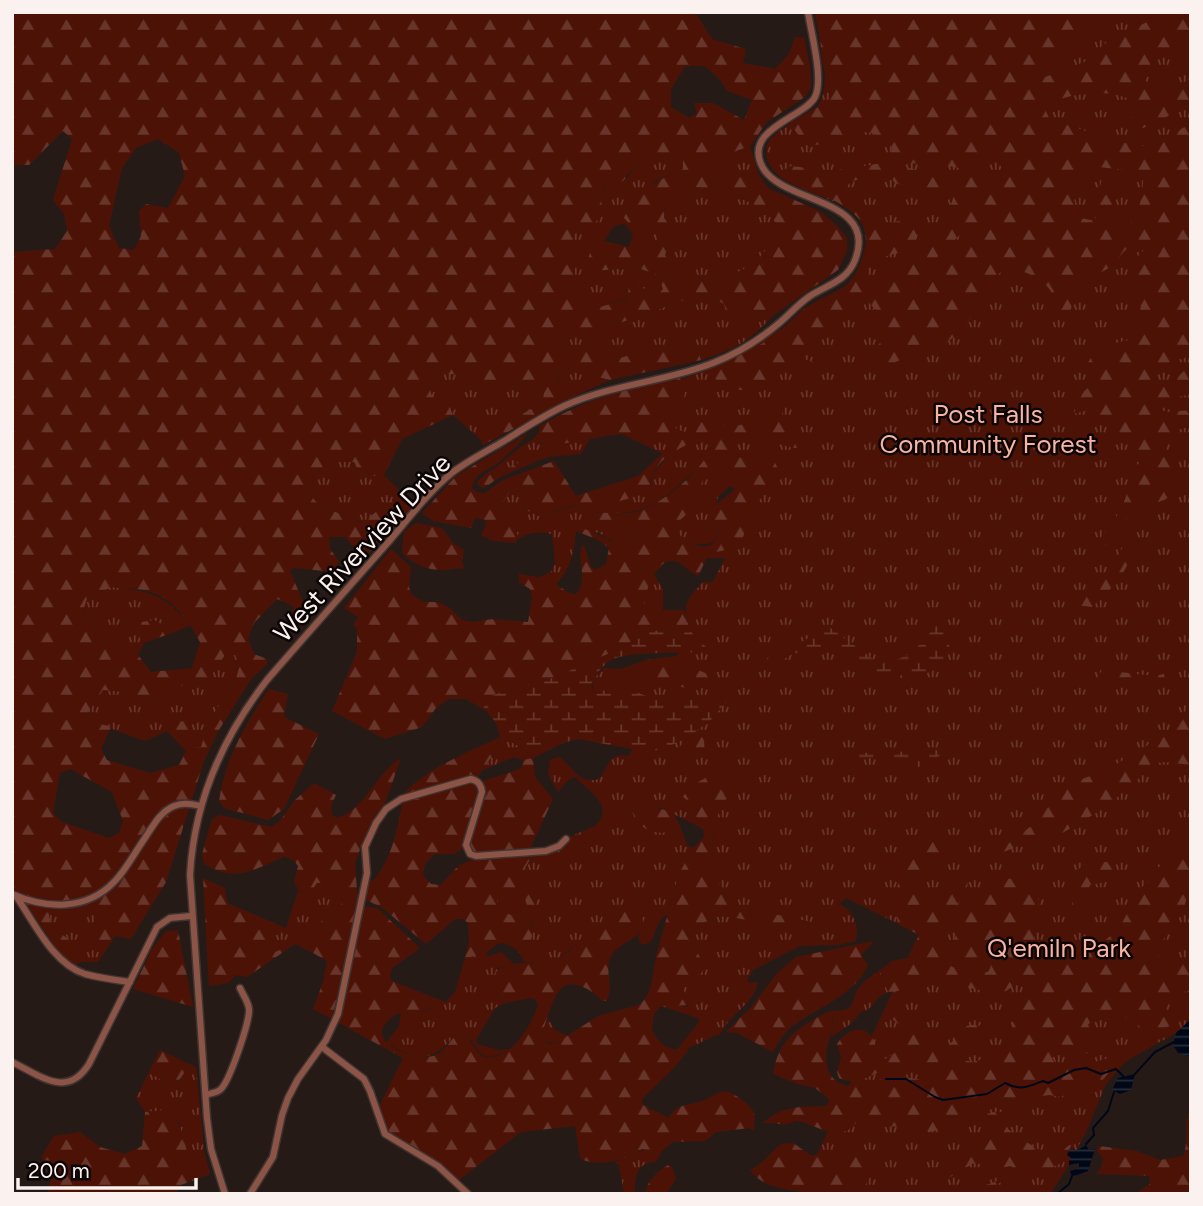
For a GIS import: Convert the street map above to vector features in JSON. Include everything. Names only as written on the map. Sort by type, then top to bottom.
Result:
[{"type":"street","name":"West Riverview Drive","points":[[225,1194],[211,1149],[191,916],[190,868],[201,806],[223,745],[247,705],[387,543],[455,471],[563,407],[591,395],[690,371],[739,350],[777,325],[811,295],[838,282],[848,272],[858,250],[854,226],[838,209],[781,185],[764,169],[760,156],[763,140],[771,129],[810,103],[815,96],[818,78],[808,12]]},
{"type":"street","points":[[250,1194],[272,1157],[288,1098],[332,1027],[341,1000],[367,873],[365,847],[386,809],[412,794],[471,779],[481,786],[482,792],[466,845],[470,854],[489,856],[546,851],[559,846],[566,839]]},
{"type":"street","points":[[14,895],[56,906],[95,896],[115,881],[167,810],[183,803],[201,806]]},
{"type":"street","points":[[14,895],[54,951],[74,969],[85,974],[130,982]]},
{"type":"street","points":[[12,1062],[56,1083],[71,1082],[79,1078],[89,1064],[157,927],[170,918],[191,916]]},
{"type":"street","points":[[206,1095],[223,1086],[238,1050],[249,1012],[240,988]]},
{"type":"street","points":[[322,1047],[364,1079],[385,1134],[438,1166],[468,1194]]},
{"type":"green space","points":[[12,12],[695,12],[712,39],[746,49],[743,63],[775,69],[789,54],[795,37],[804,37],[811,87],[805,97],[767,122],[750,146],[717,158],[707,175],[712,181],[758,173],[768,188],[821,212],[837,226],[847,238],[847,251],[838,270],[774,315],[751,313],[727,317],[724,304],[704,293],[600,330],[599,344],[575,333],[559,335],[562,350],[582,349],[611,361],[642,351],[698,351],[701,360],[610,380],[567,369],[557,374],[559,382],[579,394],[483,445],[480,439],[543,402],[544,390],[514,380],[493,389],[462,375],[436,373],[427,381],[432,396],[449,406],[453,415],[402,439],[384,475],[362,477],[354,462],[329,462],[313,478],[311,496],[319,505],[362,523],[391,500],[396,506],[384,537],[364,558],[345,537],[329,537],[330,549],[339,561],[334,572],[294,568],[290,571],[310,618],[302,626],[292,622],[293,606],[277,599],[254,623],[248,639],[254,654],[267,659],[267,664],[251,679],[219,730],[204,761],[166,882],[131,939],[115,936],[103,955],[95,931],[95,914],[88,905],[65,911],[52,909],[49,917],[53,927],[79,948],[80,962],[75,966],[57,949],[12,887],[12,252],[55,249],[67,231],[64,214],[53,200],[72,139],[63,131],[29,165],[12,165]],"holes":[[[685,66],[705,66],[721,81],[727,91],[752,100],[744,120],[713,103],[694,103],[697,114],[689,118],[671,107],[671,89]],[[158,139],[179,153],[185,176],[168,208],[146,204],[139,211],[141,236],[134,250],[119,248],[109,226],[122,168],[136,148]],[[651,155],[683,160],[683,169],[657,182],[641,194],[624,218],[634,229],[649,227],[659,233],[656,246],[647,251],[604,241],[593,244],[587,262],[596,271],[635,267],[658,275],[663,289],[656,297],[647,295],[642,285],[629,286],[627,299],[600,307],[584,303],[574,286],[575,263],[566,247],[580,227],[599,220],[603,210],[600,196],[606,186],[624,180],[635,166]],[[692,186],[730,195],[753,204],[780,229],[763,253],[749,266],[730,275],[697,281],[678,277],[665,255],[675,232],[664,218],[665,203]],[[112,587],[151,592],[167,600],[180,612],[200,642],[192,668],[151,672],[138,655],[102,640],[83,612],[87,598]],[[225,655],[235,655],[240,664],[236,679],[208,723],[201,747],[192,748],[186,738],[189,728],[185,721],[177,722],[167,731],[186,751],[179,765],[150,773],[107,760],[101,749],[111,727],[94,722],[88,713],[103,690],[126,692],[145,702],[160,698],[176,687],[208,680]],[[70,769],[112,792],[123,821],[119,833],[109,838],[62,822],[53,813],[60,773]]]},
{"type":"green space","name":"Post Falls Community Forest","points":[[815,12],[1191,12],[1191,1019],[1176,1033],[1126,1061],[1106,1084],[1086,1132],[1050,1194],[799,1194],[919,934],[846,898],[839,904],[848,910],[854,919],[856,941],[838,945],[800,946],[753,970],[747,980],[749,983],[758,982],[756,989],[720,1034],[676,1051],[699,1022],[698,1018],[661,1006],[676,1004],[688,1007],[691,1001],[682,985],[702,972],[701,958],[690,941],[691,931],[715,916],[811,922],[738,907],[730,901],[716,875],[714,834],[661,808],[640,805],[633,812],[639,824],[676,830],[680,826],[687,845],[693,848],[679,874],[668,913],[660,920],[651,941],[646,944],[641,944],[638,937],[643,927],[589,936],[551,963],[525,962],[516,949],[528,946],[532,926],[528,918],[497,910],[497,899],[509,888],[524,894],[536,892],[525,874],[533,858],[553,845],[595,826],[601,819],[602,806],[575,777],[568,780],[558,792],[548,773],[550,760],[559,757],[581,777],[592,780],[599,779],[612,759],[629,756],[656,700],[618,690],[595,693],[594,679],[604,668],[621,669],[632,665],[631,671],[675,660],[667,657],[677,656],[690,630],[686,614],[689,599],[703,582],[713,582],[725,558],[707,558],[754,498],[730,486],[718,497],[712,519],[717,530],[716,539],[703,544],[686,541],[675,528],[677,521],[693,507],[702,479],[696,470],[661,499],[640,510],[595,512],[595,520],[631,521],[636,525],[628,544],[620,546],[599,533],[575,528],[571,559],[556,584],[539,577],[551,572],[555,563],[552,534],[534,533],[518,539],[515,522],[504,511],[502,504],[511,489],[516,489],[521,493],[526,510],[539,516],[585,503],[613,503],[651,485],[653,474],[668,456],[578,413],[672,383],[742,353],[846,286],[856,273],[865,248],[865,230],[857,216],[843,206],[777,174],[768,161],[766,150],[775,135],[811,113],[822,98],[824,61]]},
{"type":"green space","points":[[817,12],[1133,12],[1099,22],[1065,54],[1041,71],[1035,81],[1084,62],[1108,41],[1147,22],[1154,12],[1191,12],[1191,49],[1156,58],[1144,72],[1150,86],[1162,90],[1191,78],[1191,101],[1176,111],[1148,126],[1130,129],[1123,127],[1137,109],[1137,103],[1116,95],[1093,93],[1070,97],[1049,103],[1045,109],[1049,118],[1135,145],[1159,144],[1191,125],[1191,169],[1180,171],[1191,178],[1191,356],[1167,363],[1155,374],[1155,378],[1168,386],[1185,370],[1191,368],[1191,394],[1165,400],[1158,406],[1160,410],[1169,412],[1191,410],[1191,426],[1171,432],[1167,441],[1168,456],[1177,482],[1171,495],[1133,511],[1113,542],[1097,547],[1096,543],[1124,503],[1130,474],[1139,463],[1137,449],[1113,440],[1108,421],[1092,409],[1074,414],[1080,395],[1090,386],[1087,366],[1096,350],[1108,352],[1115,343],[1129,340],[1135,334],[1135,322],[1141,307],[1131,288],[1128,274],[1134,261],[1150,245],[1146,241],[1130,246],[1111,266],[1086,281],[1077,292],[1069,315],[1062,314],[1050,290],[1042,282],[1024,272],[1010,270],[992,279],[960,331],[939,348],[923,356],[909,357],[879,368],[864,359],[880,343],[882,335],[879,313],[867,301],[856,298],[833,329],[800,351],[804,359],[813,362],[817,369],[824,373],[810,378],[793,364],[756,388],[742,390],[729,387],[705,372],[769,340],[801,311],[847,285],[854,278],[864,256],[866,232],[863,224],[900,221],[917,213],[923,197],[894,182],[890,173],[911,168],[944,182],[950,193],[930,211],[910,248],[874,262],[867,274],[869,283],[898,271],[912,260],[919,240],[944,218],[957,190],[964,182],[979,174],[1005,174],[1005,170],[989,155],[976,158],[963,169],[940,164],[902,163],[851,182],[844,189],[862,203],[865,217],[860,220],[841,204],[788,180],[778,173],[791,166],[832,171],[877,164],[891,154],[892,148],[880,137],[868,132],[857,132],[816,145],[809,144],[798,134],[790,123],[828,101],[834,90],[823,67]],"holes":[[[1090,166],[1142,172],[1143,188],[1139,208],[1123,228],[1115,229],[1111,187],[1114,179],[1113,173],[1107,170],[1100,186],[1086,194],[1100,205],[1097,217],[1090,220],[1081,218],[1077,213],[1072,189]],[[964,231],[971,234],[959,255],[949,261],[937,261],[937,257]]]},
{"type":"green space","points":[[750,146],[758,173],[712,181],[707,175],[717,158]]},
{"type":"green space","points":[[651,155],[684,160],[683,169],[653,182],[649,227],[659,233],[656,246],[647,251],[629,247],[633,235],[626,225],[621,224],[613,227],[604,241],[593,244],[596,271],[635,267],[658,275],[664,289],[656,297],[630,286],[627,298],[600,307],[584,303],[574,286],[575,263],[566,247],[580,227],[603,210],[600,196],[607,186],[627,179],[634,167]]},
{"type":"green space","points":[[692,186],[730,195],[753,204],[773,219],[781,229],[760,257],[740,271],[708,280],[678,277],[665,255],[675,232],[664,218],[665,203]]},
{"type":"green space","points":[[704,293],[724,304],[728,317],[751,313],[774,315],[741,344],[701,360],[698,351],[642,351],[611,361],[582,349],[562,350],[559,335],[600,330]]},
{"type":"green space","points":[[568,369],[610,380],[579,394],[560,383],[557,374]]},
{"type":"green space","points":[[436,373],[462,375],[493,389],[514,380],[544,390],[543,402],[480,439],[453,415],[449,406],[432,397],[427,381]]},
{"type":"green space","points":[[680,378],[685,391],[684,400],[673,408],[666,419],[678,430],[686,432],[702,422],[733,427],[759,420],[771,413],[783,399],[782,415],[797,448],[758,433],[741,436],[729,443],[731,453],[740,458],[767,454],[774,460],[779,474],[752,511],[738,547],[712,553],[698,576],[680,563],[668,561],[653,577],[644,605],[649,610],[684,610],[691,632],[682,627],[647,632],[615,651],[543,682],[501,692],[489,698],[483,709],[466,699],[449,699],[436,708],[422,727],[385,739],[332,711],[357,652],[357,628],[353,625],[358,617],[344,608],[391,549],[411,567],[409,587],[412,595],[424,602],[438,602],[450,608],[462,620],[528,622],[532,598],[530,589],[519,582],[519,574],[547,579],[576,594],[582,578],[581,547],[584,545],[591,567],[595,570],[606,564],[609,548],[574,528],[589,530],[615,543],[628,544],[636,526],[631,521],[595,520],[588,514],[635,512],[663,499],[699,467],[711,444],[711,434],[706,433],[663,461],[654,472],[647,493],[613,503],[585,503],[539,516],[526,510],[521,493],[511,489],[502,504],[504,511],[515,522],[518,539],[515,543],[493,541],[481,535],[486,525],[485,520],[475,518],[471,528],[433,521],[422,513],[456,476],[528,433],[502,459],[478,476],[472,488],[476,492],[485,493],[503,480],[554,461],[576,496],[638,476],[664,452],[668,440],[662,436],[631,434],[560,444],[532,440],[538,434],[540,426],[575,408],[625,391]],"holes":[[[726,467],[738,474],[734,490],[712,512],[718,532],[716,540],[712,544],[700,546],[682,537],[675,528],[693,507],[704,478]]]},
{"type":"green space","points":[[532,440],[541,444],[589,440],[581,454],[549,457],[535,462],[524,460],[498,473],[487,473]]},
{"type":"green space","points":[[524,460],[535,462],[500,477],[484,488],[479,486],[477,482],[487,473],[498,473]]},
{"type":"green space","points":[[354,461],[362,477],[384,475],[414,505],[384,537],[396,506],[363,523],[319,505],[311,496],[313,478],[329,462]]},
{"type":"green space","points":[[416,523],[442,528],[453,543],[464,550],[462,562],[465,569],[426,568],[402,553],[404,532]]},
{"type":"green space","points":[[1127,540],[1130,548],[1128,564],[1114,584],[1092,607],[1076,605],[1061,590],[1083,590],[1098,582],[1110,570]]},
{"type":"green space","points":[[654,574],[663,590],[663,611],[649,610],[644,605],[644,595]]},
{"type":"green space","points":[[112,587],[156,596],[191,625],[175,632],[154,620],[137,634],[144,643],[138,655],[102,640],[83,611],[87,598]]},
{"type":"green space","points":[[154,620],[175,632],[144,643],[137,634],[142,622]]},
{"type":"green space","points":[[941,623],[948,628],[947,656],[935,669],[917,676],[896,678],[872,674],[832,644],[814,654],[794,653],[766,670],[765,663],[772,653],[805,640],[825,627],[829,627],[873,659],[888,661],[909,654]]},
{"type":"green space","points":[[682,627],[711,652],[619,657],[602,668],[591,686],[595,693],[621,686],[659,701],[673,702],[715,696],[726,702],[711,720],[687,738],[663,749],[648,752],[578,739],[563,743],[533,758],[517,745],[500,737],[494,721],[483,709],[488,698],[501,692],[543,682],[615,651],[647,632]]},
{"type":"green space","points":[[225,655],[235,655],[240,664],[236,679],[208,723],[201,748],[192,749],[186,738],[189,728],[177,722],[167,731],[145,741],[93,722],[88,713],[103,690],[127,692],[145,702],[160,698],[176,687],[208,680]]},
{"type":"green space","points":[[667,657],[710,675],[707,682],[699,691],[645,683],[632,674],[632,665]]},
{"type":"green space","points":[[1102,670],[1155,676],[1164,674],[1166,684],[1161,689],[1149,683],[1100,684],[1098,677]]},
{"type":"green space","points":[[269,689],[288,694],[284,717],[319,734],[284,809],[268,820],[224,808],[219,801],[226,771],[238,742]]},
{"type":"green space","points":[[1191,704],[1191,765],[1156,763],[1106,807],[1049,841],[1018,846],[999,854],[1002,848],[1034,824],[1058,795],[1080,780],[1110,768],[1145,747],[1169,730]]},
{"type":"green space","points":[[709,733],[704,742],[705,753],[681,754],[678,750],[687,740]]},
{"type":"green space","points":[[500,737],[517,745],[533,758],[523,760],[514,757],[483,770],[497,749]]},
{"type":"green space","points":[[500,737],[497,749],[477,778],[401,796],[435,769]]},
{"type":"green space","points":[[945,750],[928,764],[913,767],[874,758],[849,761],[849,751],[869,753]]},
{"type":"green space","points":[[401,758],[383,809],[362,844],[355,863],[358,905],[332,1019],[313,1009],[327,961],[313,953],[322,920],[336,915],[342,897],[332,886],[322,883],[317,883],[305,896],[301,894],[294,882],[298,866],[285,856],[256,869],[233,874],[204,864],[202,854],[212,819],[220,815],[271,827],[279,822],[295,800],[314,783],[336,795],[331,806],[332,815],[337,818],[355,807]]},
{"type":"green space","points":[[533,758],[535,777],[553,799],[530,849],[476,855],[471,852],[467,845],[484,792],[483,781],[519,769],[523,760]]},
{"type":"green space","points":[[713,767],[731,777],[727,799],[717,818],[713,841],[714,867],[722,890],[738,907],[812,922],[790,928],[715,916],[691,931],[690,941],[705,965],[702,972],[682,985],[692,1005],[661,1006],[654,1014],[652,1030],[667,1047],[689,1049],[642,1099],[643,1105],[669,1118],[679,1107],[728,1092],[743,1100],[752,1110],[754,1130],[750,1128],[716,1132],[705,1141],[673,1142],[662,1151],[642,1149],[603,1163],[580,1158],[575,1126],[521,1132],[459,1180],[438,1163],[387,1132],[378,1109],[403,1058],[337,1022],[362,907],[378,909],[419,947],[392,968],[392,981],[440,1000],[426,1011],[397,1014],[390,1018],[382,1034],[385,1040],[400,1051],[429,1057],[442,1051],[459,1032],[464,1032],[482,1055],[494,1057],[503,1054],[519,1040],[538,1005],[535,999],[529,998],[505,1003],[496,994],[493,976],[499,969],[515,963],[558,960],[627,903],[633,904],[643,925],[641,932],[612,954],[606,1001],[575,984],[564,986],[556,995],[542,1040],[550,1044],[558,1042],[598,1016],[639,1005],[646,998],[679,874],[693,848],[704,837],[702,821],[683,797],[689,787],[709,776]]},
{"type":"green space","points":[[471,782],[479,786],[479,792],[462,849],[454,854],[435,854],[425,864],[423,875],[431,884],[441,885],[457,867],[475,858],[537,853],[525,868],[526,877],[536,892],[535,906],[531,909],[522,894],[514,889],[509,888],[497,900],[497,909],[503,913],[528,918],[532,932],[528,946],[516,949],[503,943],[497,944],[485,954],[465,958],[469,941],[468,923],[463,919],[455,919],[426,944],[381,907],[364,899],[368,880],[374,880],[390,852],[403,800]]},
{"type":"green space","points":[[640,804],[673,812],[680,826],[666,832],[650,831],[638,822],[635,815],[635,807]]},
{"type":"green space","points":[[918,835],[929,838],[946,849],[939,868],[917,884],[919,890],[932,892],[959,877],[965,875],[968,878],[966,890],[944,928],[942,945],[946,961],[956,969],[988,972],[991,966],[988,963],[967,961],[959,954],[955,945],[956,934],[966,910],[989,884],[1021,877],[1036,882],[1039,902],[1034,917],[1034,937],[1026,964],[1071,958],[1104,941],[1118,930],[1142,887],[1191,835],[1191,874],[1186,902],[1179,918],[1162,941],[1158,954],[1159,961],[1168,968],[1185,959],[1191,949],[1191,990],[1169,1001],[1166,1009],[1173,1015],[1170,1026],[1151,1031],[1118,1014],[1103,1012],[1095,1016],[1088,1025],[1101,1049],[1096,1053],[1056,1054],[1052,1057],[1055,1062],[1075,1067],[1124,1054],[1097,1085],[1081,1085],[1061,1097],[1049,1095],[998,1103],[985,1099],[966,1100],[958,1117],[958,1130],[943,1128],[931,1132],[904,1126],[876,1127],[861,1120],[848,1130],[835,1133],[797,1121],[787,1124],[763,1123],[785,1110],[826,1106],[829,1102],[828,1098],[815,1088],[773,1074],[785,1042],[829,1011],[832,1027],[826,1053],[827,1067],[834,1079],[850,1086],[865,1085],[897,1076],[925,1079],[943,1066],[997,1055],[1011,1038],[1013,1019],[1036,983],[1033,979],[1026,977],[1006,991],[996,993],[964,987],[954,989],[934,977],[927,976],[920,977],[898,991],[889,992],[880,978],[880,970],[892,961],[908,958],[919,935],[898,924],[896,912],[899,878]]},
{"type":"green space","points":[[1089,862],[1107,862],[1116,871],[1105,882],[1090,885],[1089,911],[1073,916],[1074,878],[1082,866]]},
{"type":"green space","points":[[203,878],[225,888],[227,903],[286,928],[264,944],[265,952],[272,953],[295,944],[247,977],[236,975],[228,983],[209,986]]},
{"type":"green space","points":[[325,882],[335,887],[342,897],[341,906],[336,915],[322,920],[313,953],[295,944],[272,953],[266,952],[264,944],[286,928],[298,891],[301,894],[311,892],[317,883]]},
{"type":"green space","points":[[88,905],[95,914],[95,931],[103,955],[98,962],[80,962],[79,948],[53,927],[49,917],[52,908],[65,911]]},
{"type":"green space","points":[[178,930],[193,1007],[133,989],[152,949],[166,931]]},
{"type":"green space","points":[[874,941],[861,955],[868,965],[854,984],[835,1000],[790,1028],[773,1052],[737,1033],[726,1032],[752,1006],[778,972],[796,957]]},
{"type":"green space","points":[[501,952],[513,963],[498,968],[496,994],[505,1003],[495,1008],[476,1040],[477,1044],[499,1050],[510,1049],[486,1056],[464,1032],[459,1032],[441,1049],[426,1056],[409,1054],[386,1043],[399,1026],[401,1013],[426,1011],[440,1000],[446,1002],[455,992],[465,958],[485,954],[490,956]]},
{"type":"green space","points":[[880,970],[880,978],[889,992],[880,996],[867,1011],[862,1011],[852,1023],[831,1037],[833,1020],[829,1011],[850,1007],[861,985]]},
{"type":"green space","points":[[900,1003],[899,1008],[922,1026],[932,1047],[937,1050],[946,1047],[969,1025],[989,1028],[962,1049],[939,1061],[896,1066],[860,1080],[846,1081],[839,1078],[837,1072],[841,1057],[837,1044],[848,1033],[858,1030],[867,1032],[873,1038],[881,1058],[885,1059],[902,1044],[908,1032],[890,1017],[887,1010]]},
{"type":"green space","points":[[548,1019],[555,1030],[568,1036],[556,1042],[542,1040]]},
{"type":"green space","points":[[160,1050],[189,1064],[177,1082],[168,1083],[149,1072]]},
{"type":"green space","points":[[189,1064],[196,1067],[204,1150],[210,1174],[192,1181],[179,1122],[166,1110],[145,1112],[136,1098],[149,1072],[166,1083],[180,1081]]},
{"type":"green space","points":[[1191,1109],[1191,1194],[1135,1194],[1150,1184],[1149,1176],[1096,1174],[1101,1168],[1103,1158],[1097,1151],[1099,1146],[1137,1151],[1160,1160],[1183,1156]]},
{"type":"green space","points":[[166,1110],[178,1122],[182,1131],[192,1181],[181,1185],[175,1194],[48,1192],[52,1175],[41,1157],[54,1136],[80,1132],[100,1147],[125,1154],[142,1146],[145,1112]]},
{"type":"green space","points":[[998,1111],[1007,1114],[1006,1123],[1009,1130],[1024,1134],[1026,1142],[1046,1153],[1058,1154],[1072,1144],[1062,1163],[1053,1167],[1053,1171],[1045,1171],[1035,1166],[995,1185],[983,1194],[957,1194],[1002,1179],[1014,1169],[1011,1166],[1000,1168],[974,1163],[932,1188],[929,1194],[908,1194],[933,1179],[948,1159],[958,1156],[964,1148],[981,1143],[992,1133],[994,1128],[987,1114]]},
{"type":"green space","points":[[793,1143],[812,1156],[831,1149],[847,1155],[868,1154],[882,1157],[860,1194],[799,1194],[800,1191],[765,1183],[750,1170],[782,1144]]},
{"type":"green space","points":[[648,1148],[662,1151],[656,1162],[640,1168],[635,1182],[635,1194],[624,1194],[619,1165],[614,1162]]},
{"type":"green space","points":[[668,1165],[672,1167],[676,1179],[666,1194],[645,1194],[653,1177]]},
{"type":"water","points":[[1191,1019],[1191,1057],[1178,1053],[1173,1045],[1176,1033]]},
{"type":"water","points":[[1135,1074],[1131,1090],[1120,1094],[1112,1090],[1118,1078]]},
{"type":"water","points":[[1086,1145],[1089,1150],[1095,1149],[1088,1171],[1072,1177],[1070,1171],[1079,1168],[1079,1163],[1069,1165],[1069,1160],[1072,1159],[1067,1155],[1069,1150],[1076,1151]]},
{"type":"waterway","points":[[1134,1075],[1155,1052],[1174,1042]]},
{"type":"waterway","points":[[886,1079],[906,1079],[943,1100],[987,1094],[1005,1083],[1020,1087],[1043,1081],[1048,1083],[1074,1070],[1086,1068],[1101,1074],[1116,1069],[1124,1077]]},
{"type":"waterway","points":[[1086,1144],[1094,1135],[1093,1128],[1108,1111],[1114,1092]]},
{"type":"waterway","points":[[1057,1194],[1069,1184],[1072,1176]]},
{"type":"park label","name":"Q'emiln Park","points":[[1059,948]]}]
